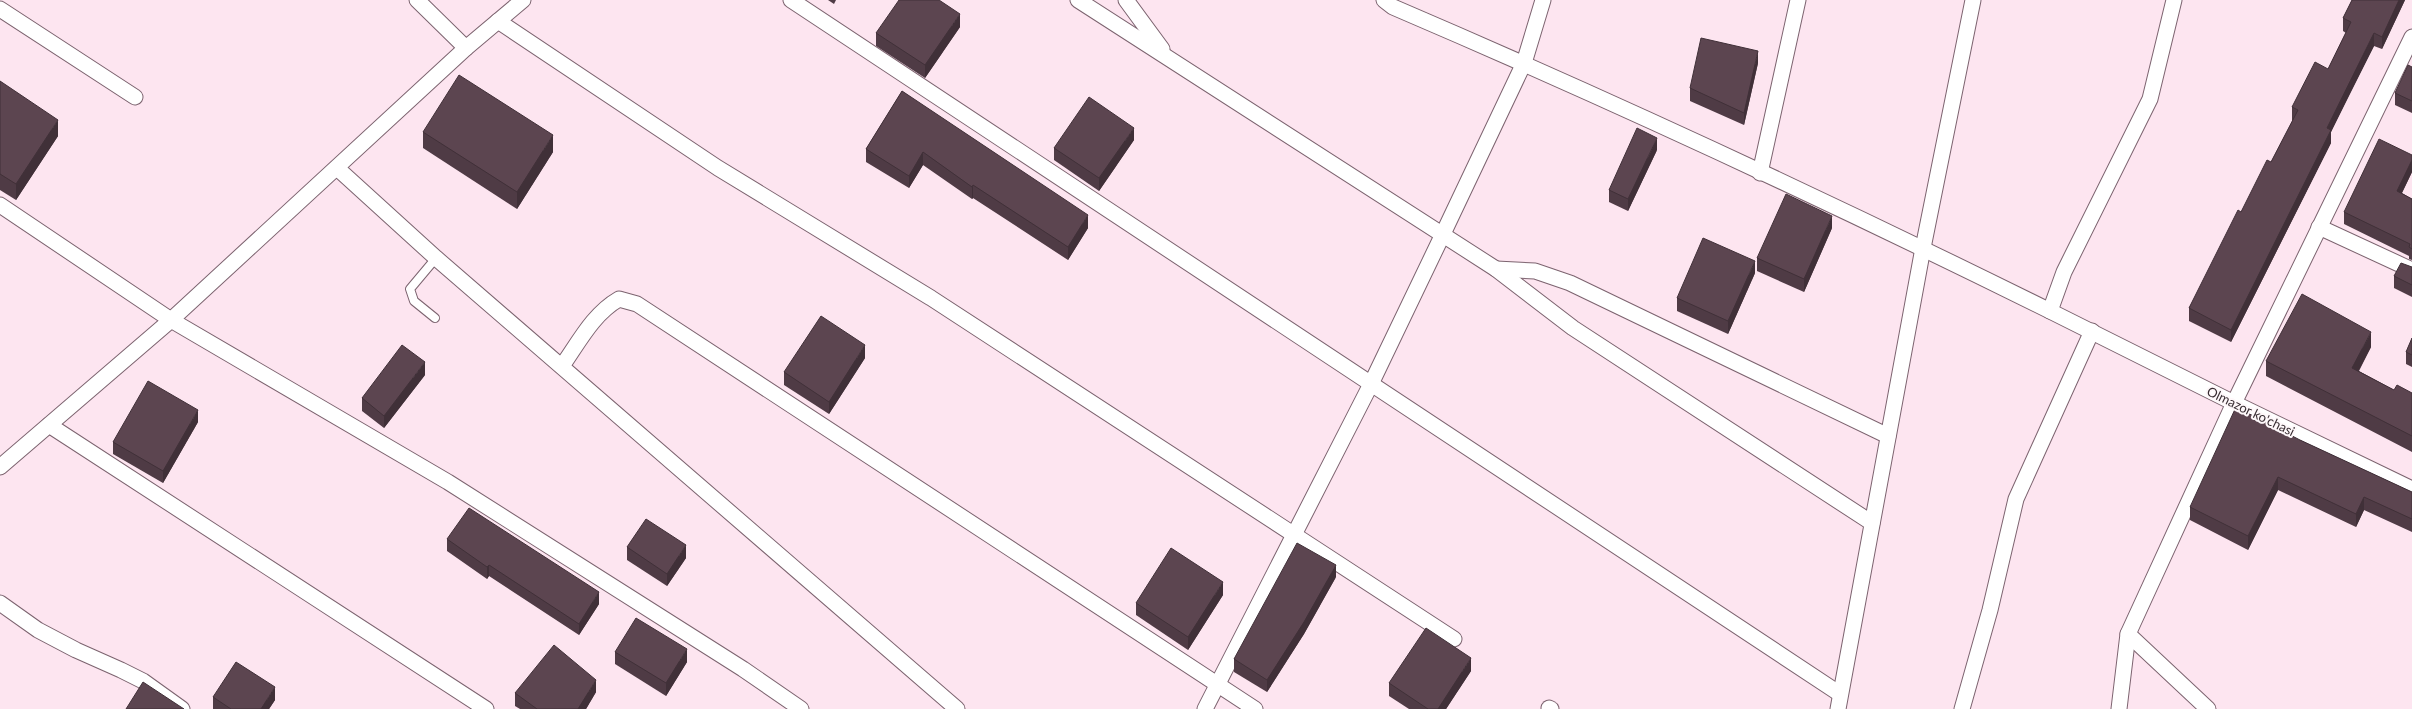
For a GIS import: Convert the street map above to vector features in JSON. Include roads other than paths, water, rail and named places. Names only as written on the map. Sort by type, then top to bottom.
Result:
[{"type":"street","points":[[417,0],[466,48]]},
{"type":"street","points":[[0,467],[171,320],[466,48],[524,0]]},
{"type":"street","points":[[792,0],[1840,694]]},
{"type":"street","points":[[1078,0],[1169,57],[1442,236],[1496,269],[1573,328],[1872,523]]},
{"type":"street","points":[[1126,0],[1169,57]]},
{"type":"street","name":"Olmazor ko'chasi","points":[[1384,0],[1393,7],[1524,63],[1923,248],[2234,403],[2412,489]]},
{"type":"street","points":[[1206,709],[1371,384],[1442,236],[1524,63],[1544,0]]},
{"type":"street","points":[[1760,173],[1798,0]]},
{"type":"street","points":[[1838,709],[1923,248],[1973,0]]},
{"type":"street","points":[[2050,311],[2064,272],[2150,99],[2174,0]]},
{"type":"street","points":[[0,9],[134,97]]},
{"type":"street","points":[[498,21],[718,168],[931,298],[1454,639]]},
{"type":"street","points":[[2119,709],[2128,634],[2234,403],[2319,227],[2407,62],[2412,37]]},
{"type":"street","points":[[337,168],[436,258],[957,709]]},
{"type":"street","points":[[0,205],[171,320],[448,482],[743,669],[801,709]]},
{"type":"street","points":[[2319,227],[2412,270]]},
{"type":"street","points":[[1496,269],[1535,271],[1570,283],[1888,436]]},
{"type":"street","points":[[562,366],[598,314],[607,306],[619,299],[637,304],[1255,709]]},
{"type":"street","points":[[1962,709],[1990,610],[2016,499],[2092,331]]},
{"type":"street","points":[[49,425],[486,709]]},
{"type":"street","points":[[0,603],[38,630],[76,650],[132,675],[182,709]]},
{"type":"street","points":[[2128,634],[2208,709]]},
{"type":"lane","points":[[435,318],[414,301],[410,289],[436,258]]}]
